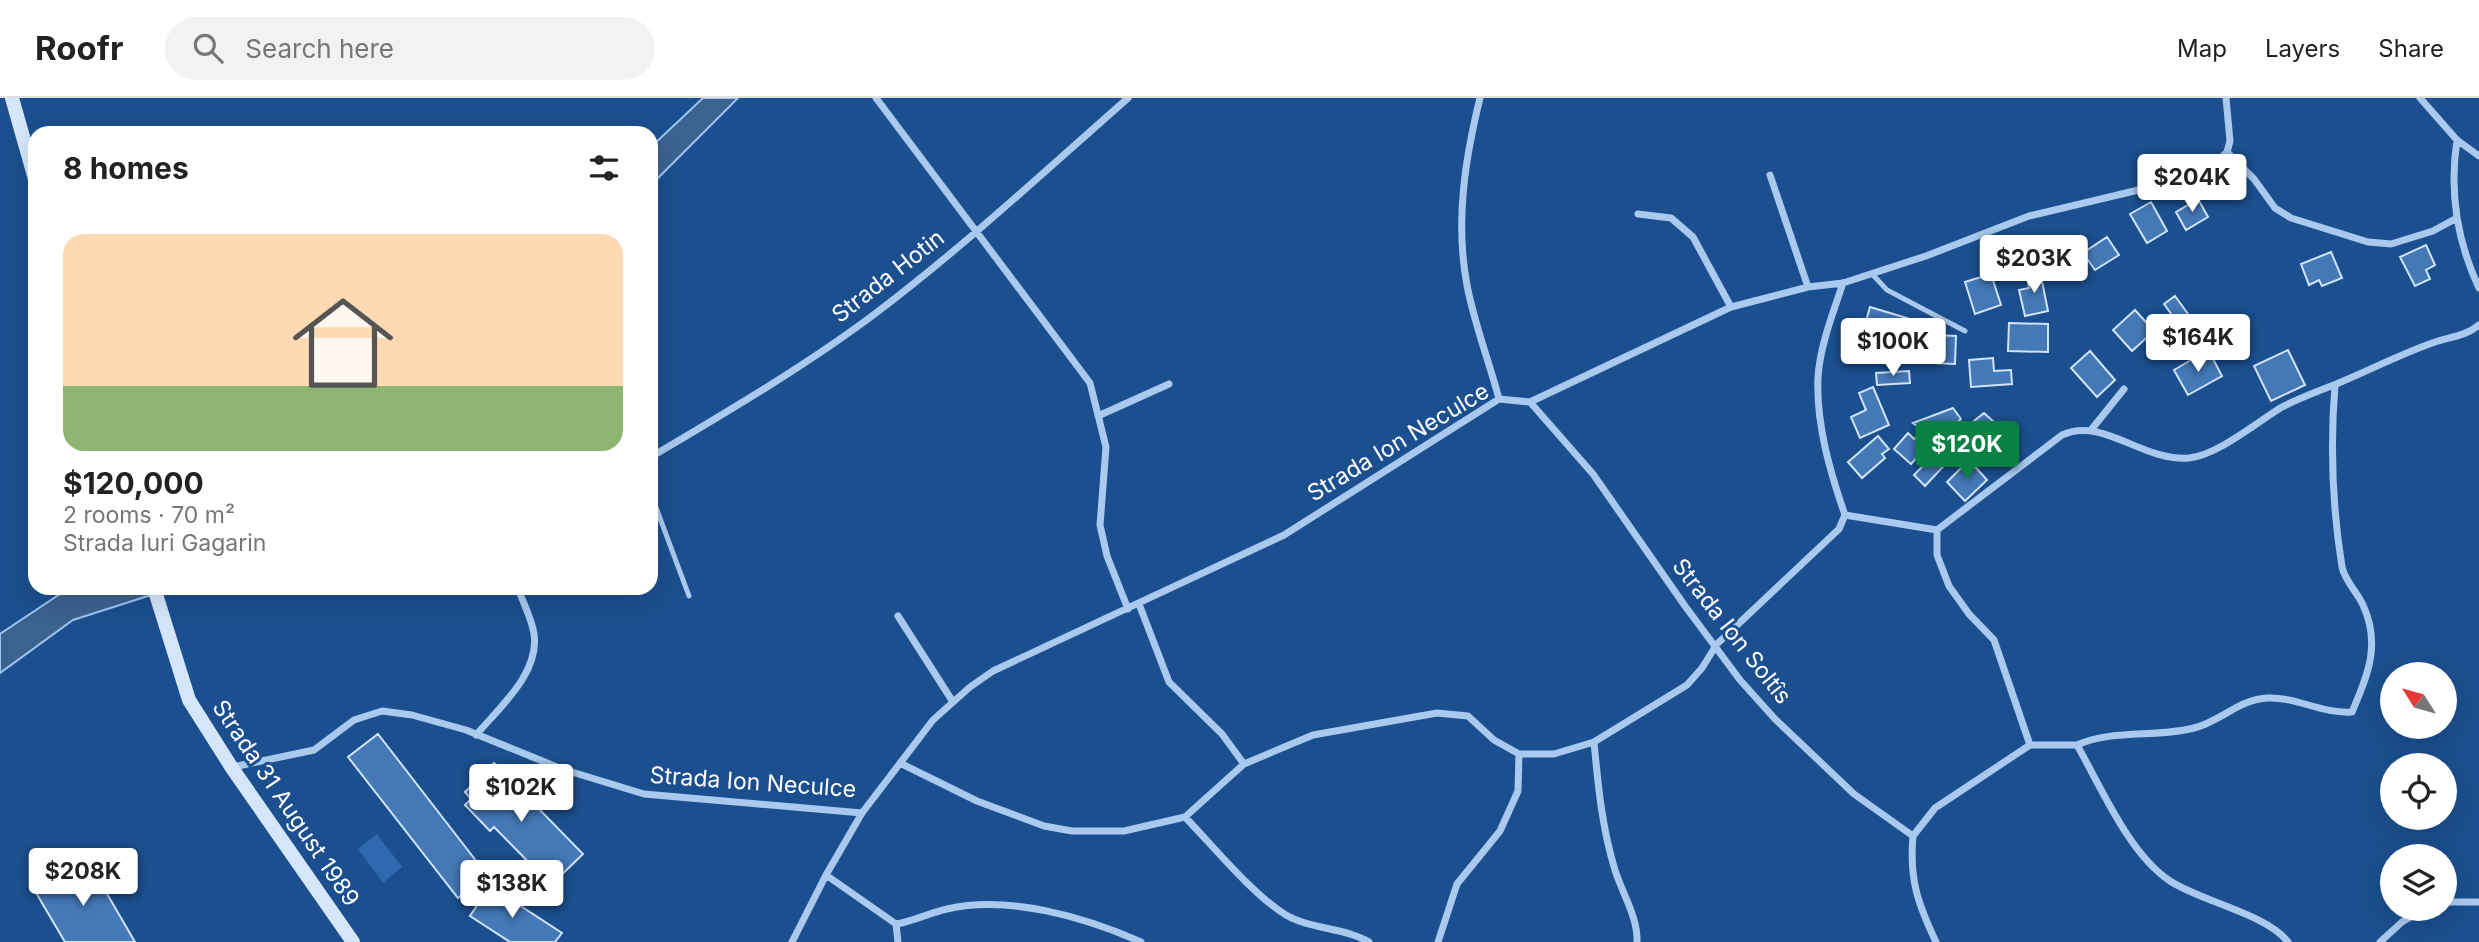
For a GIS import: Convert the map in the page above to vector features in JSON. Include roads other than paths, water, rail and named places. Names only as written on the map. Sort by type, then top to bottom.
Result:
[{"type":"main road","points":[[12,98],[28,154]]},
{"type":"main road","name":"Strada 31 August 1989","points":[[156,595],[184,688],[208,732],[353,942]]},
{"type":"street","points":[[876,98],[1090,383],[1106,447],[1100,525],[1107,556],[1128,609]]},
{"type":"street","name":"Strada Hotin","points":[[658,453],[727,412],[871,317],[977,231],[1128,98]]},
{"type":"street","points":[[1480,98],[1467,150],[1461,215],[1467,284],[1499,399]]},
{"type":"street","points":[[1530,402],[1731,307],[1808,287],[1843,283],[2029,216],[2209,169],[2227,152],[2230,141],[2225,98]]},
{"type":"street","points":[[2420,98],[2457,139],[2479,156]]},
{"type":"street","points":[[2457,139],[2453,166],[2455,219],[2479,288]]},
{"type":"street","points":[[2227,152],[2254,179],[2275,208],[2291,218],[2368,242],[2391,244],[2433,231],[2455,219]]},
{"type":"street","points":[[1770,175],[1808,287]]},
{"type":"street","points":[[1638,214],[1671,218],[1686,231],[1724,289],[1731,307]]},
{"type":"street","points":[[1843,283],[1818,377],[1829,467],[1845,515]]},
{"type":"street","points":[[1845,515],[1937,530],[2062,435],[2074,430],[2091,430],[2151,455],[2171,459],[2194,457],[2224,443],[2285,406],[2434,342],[2471,332],[2479,325]]},
{"type":"street","points":[[1098,416],[1169,384]]},
{"type":"street","points":[[1936,942],[1916,899],[1910,861],[1913,836],[1936,808],[2030,745],[2077,745],[2102,737],[2193,729],[2212,722],[2244,703],[2265,698],[2286,699],[2334,714],[2352,712],[2370,670],[2373,634],[2362,604],[2343,572],[2333,509],[2330,445],[2335,385]]},
{"type":"street","points":[[2091,430],[2124,389]]},
{"type":"street","name":"Strada Ion Neculce","points":[[232,768],[314,750],[354,720],[382,711],[412,715],[476,735],[562,769],[645,794],[862,813],[933,720],[993,671],[1284,534],[1499,399],[1530,402]]},
{"type":"street","name":"Strada Ion Soltîs","points":[[1530,402],[1593,474],[1685,606],[1717,644],[1740,680],[1775,719],[1854,794],[1913,836]]},
{"type":"street","points":[[901,764],[977,801],[1044,825],[1072,831],[1124,831],[1185,817],[1244,764],[1313,735],[1437,713],[1468,716],[1494,740],[1518,754],[1554,754],[1594,742],[1687,685],[1717,644],[1830,539],[1845,515]]},
{"type":"street","points":[[1937,530],[1937,555],[1949,586],[1969,614],[1994,639],[2030,745]]},
{"type":"street","points":[[476,735],[521,681],[532,660],[534,635],[520,595]]},
{"type":"street","points":[[1139,604],[1170,681],[1222,734],[1244,764]]},
{"type":"street","points":[[898,616],[953,702]]},
{"type":"street","points":[[1594,742],[1602,814],[1615,870],[1629,905],[1636,942]]},
{"type":"street","points":[[2077,745],[2127,832],[2155,869],[2171,882],[2219,902],[2271,929],[2288,942]]},
{"type":"street","points":[[1438,942],[1457,884],[1500,831],[1518,791],[1518,754]]},
{"type":"street","points":[[792,942],[862,813]]},
{"type":"street","points":[[1185,817],[1286,915],[1307,924],[1359,936],[1369,942]]},
{"type":"street","points":[[826,875],[896,924],[917,921],[946,909],[983,905],[1045,912],[1141,942]]},
{"type":"street","points":[[2457,902],[2479,902]]},
{"type":"street","points":[[2380,942],[2404,921]]},
{"type":"street","points":[[896,924],[898,942]]},
{"type":"lane","points":[[1872,274],[1887,290],[1965,331]]},
{"type":"lane","points":[[658,513],[689,596]]}]
